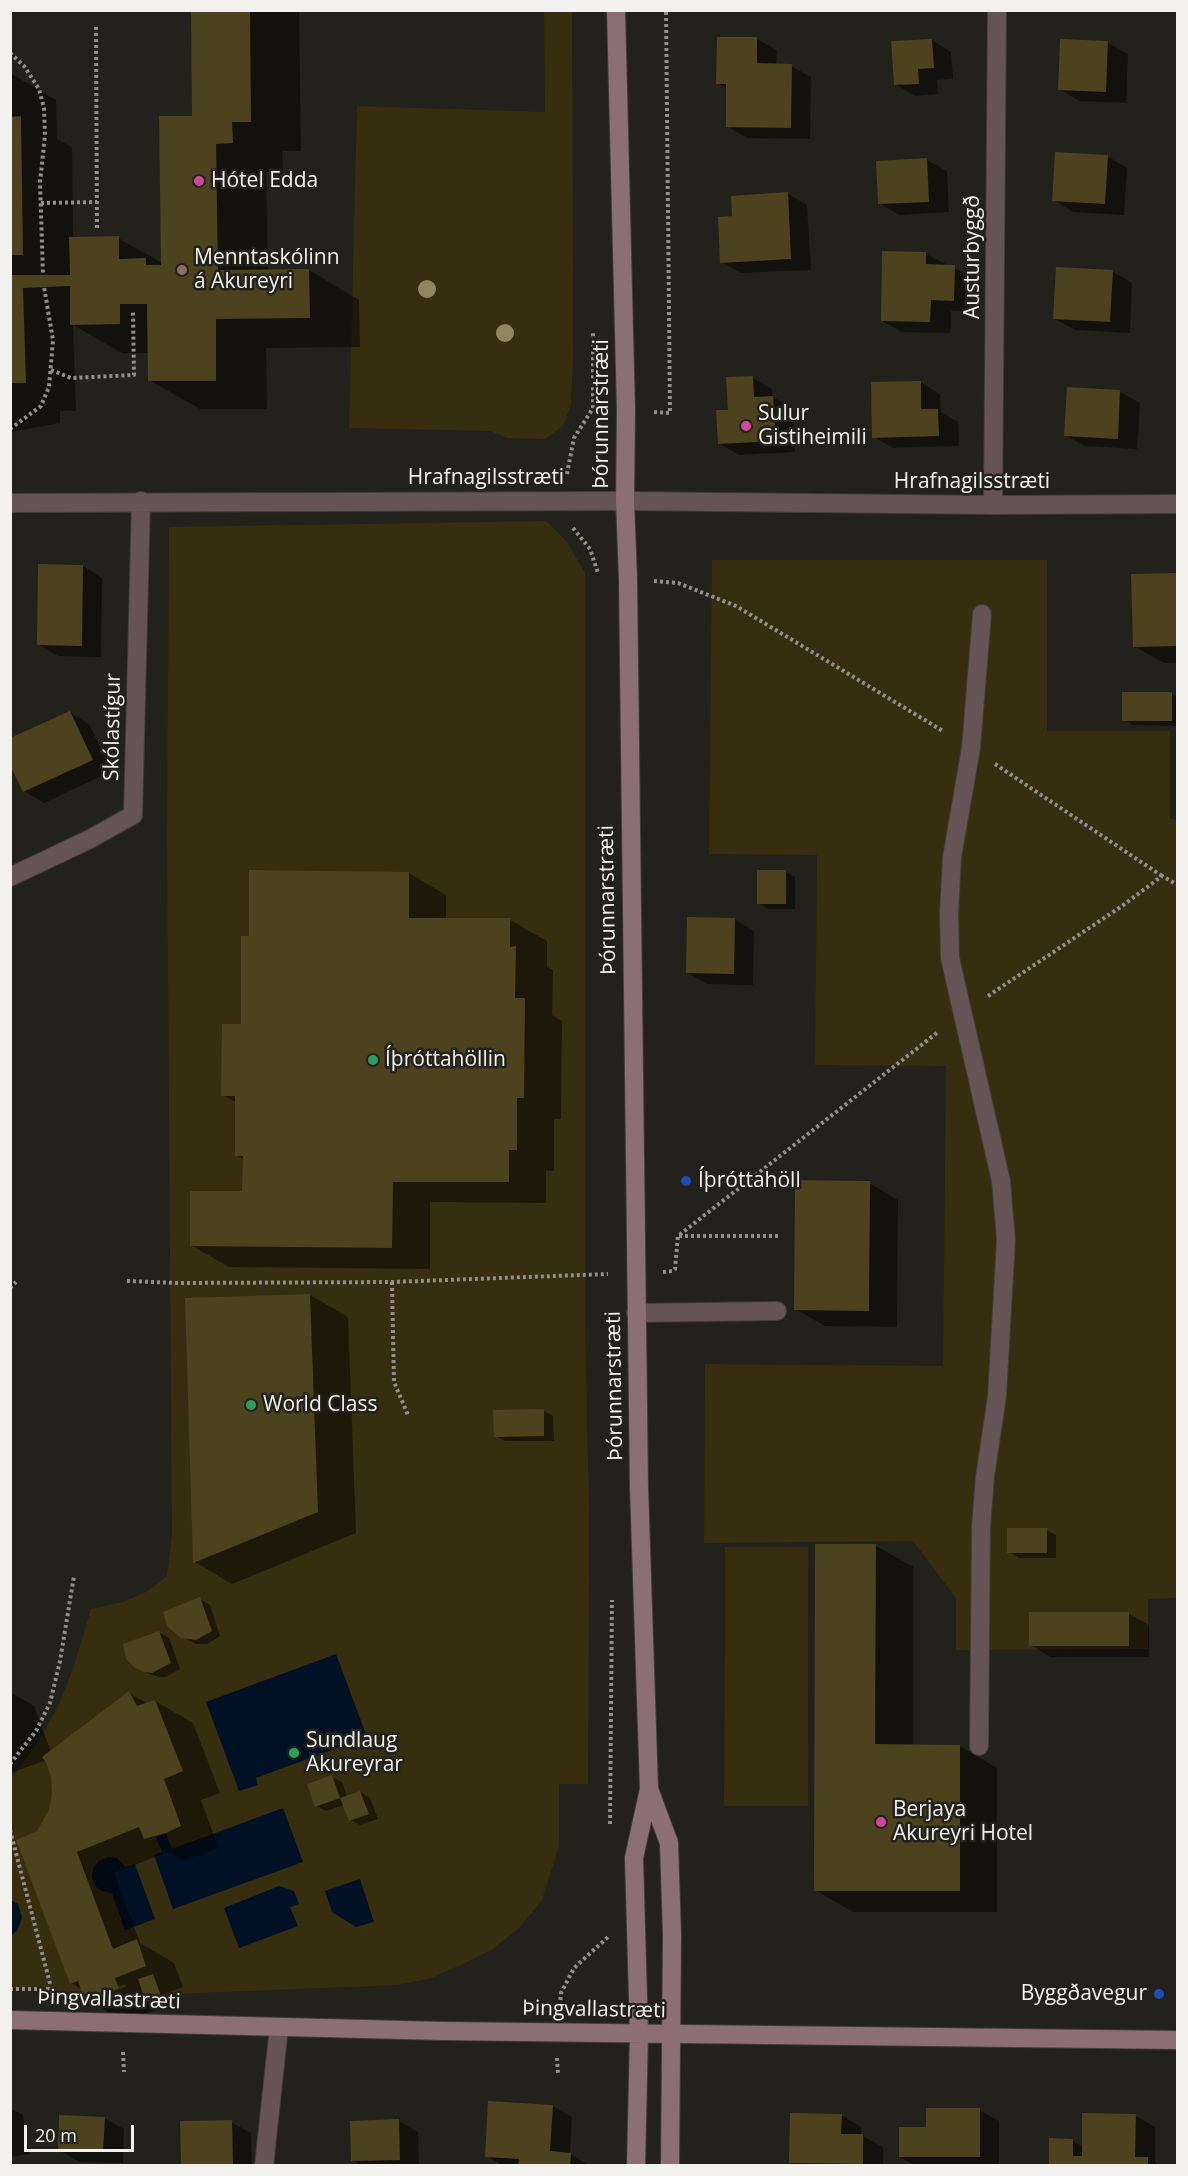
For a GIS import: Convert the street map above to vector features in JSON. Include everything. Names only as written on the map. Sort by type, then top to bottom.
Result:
[{"type":"street","name":"Þórunnarstræti","points":[[616,10],[626,411],[625,501],[628,579],[639,1487],[649,1789],[634,1858],[639,2033],[636,2166]]},
{"type":"street","name":"Austurbyggð","points":[[993,505],[997,10]]},
{"type":"street","name":"Skólastígur","points":[[10,877],[90,839],[133,815],[141,501]]},
{"type":"street","name":"Hrafnagilsstræti","points":[[10,503],[625,501],[993,505],[1178,504]]},
{"type":"street","points":[[979,1746],[981,1527],[985,1477],[997,1395],[1006,1240],[1001,1181],[950,958],[949,914],[952,857],[971,748],[982,614]]},
{"type":"street","points":[[636,1313],[777,1311]]},
{"type":"street","name":"Þórunnarstræti","points":[[649,1789],[669,1843],[672,2033],[670,2166]]},
{"type":"street","name":"Þingvallastræti","points":[[10,2020],[279,2027],[1178,2040]]},
{"type":"street","points":[[264,2166],[279,2027]]},
{"type":"path","points":[[593,408],[669,413],[666,10]]},
{"type":"path","points":[[96,27],[97,228]]},
{"type":"path","points":[[10,53],[24,66],[39,88],[44,108],[45,135],[40,182],[44,275]]},
{"type":"path","points":[[41,203],[97,202]]},
{"type":"path","points":[[10,429],[41,406],[49,387],[53,340],[44,287]]},
{"type":"path","points":[[51,370],[71,378],[134,375],[133,311]]},
{"type":"path","points":[[593,326],[593,408],[574,438],[567,472],[569,524],[590,549],[599,577],[678,583],[736,606],[971,748],[1178,885]]},
{"type":"path","points":[[127,1281],[178,1283],[392,1282],[673,1271],[676,1265],[678,1236],[961,1013],[1122,906],[1162,876]]},
{"type":"path","points":[[678,1236],[780,1236]]},
{"type":"path","points":[[609,1262],[610,1274]]},
{"type":"path","points":[[10,1288],[16,1282]]},
{"type":"path","points":[[392,1282],[394,1382],[408,1415]]},
{"type":"path","points":[[10,1764],[36,1731],[50,1703],[60,1661],[74,1576]]},
{"type":"path","points":[[610,1830],[612,1595]]},
{"type":"path","points":[[11,1830],[50,1989],[56,2004]]},
{"type":"path","points":[[558,2074],[557,2031],[561,1993],[574,1968],[610,1935]]},
{"type":"path","points":[[10,1989],[50,1989]]},
{"type":"path","points":[[120,2023],[124,2072]]},
{"type":"shaded area","points":[[544,11],[572,11],[573,359],[571,405],[563,426],[545,439],[507,438],[490,431],[349,428],[357,106],[545,112]]},
{"type":"shaded area","points":[[546,521],[567,542],[585,573],[585,1320],[589,1508],[588,1784],[559,1784],[559,1846],[542,1900],[520,1927],[493,1949],[428,1979],[398,1985],[76,1998],[47,1989],[11,1988],[11,1777],[41,1737],[59,1704],[73,1669],[91,1609],[123,1602],[148,1591],[167,1576],[172,1535],[167,836],[169,527]]},
{"type":"shaded area","points":[[712,560],[1047,560],[1047,731],[1170,731],[1170,819],[1178,820],[1177,1598],[1148,1599],[1148,1649],[956,1650],[956,1598],[913,1541],[704,1543],[705,1364],[943,1366],[946,1066],[815,1065],[817,855],[709,854]]},
{"type":"shaded area","points":[[725,1547],[808,1547],[808,1806],[724,1806]]},
{"type":"water","points":[[336,1654],[367,1737],[256,1778],[258,1785],[239,1791],[206,1702]]},
{"type":"water","points":[[283,1808],[303,1862],[173,1909],[154,1855],[162,1852],[156,1837],[166,1833],[172,1849]]},
{"type":"water","points":[[108,1857],[117,1858],[126,1867],[135,1864],[155,1919],[125,1930],[112,1893],[104,1892],[96,1887],[92,1878],[93,1868],[99,1861]]},
{"type":"water","points":[[360,1879],[374,1922],[356,1927],[332,1912],[325,1891]]},
{"type":"water","points":[[279,1886],[294,1891],[299,1904],[290,1907],[298,1926],[239,1948],[224,1908]]},
{"type":"water","points":[[11,1900],[18,1904],[22,1918],[17,1931],[11,1936]]},
{"type":"building","points":[[191,10],[250,10],[251,122],[232,122],[233,143],[216,144],[218,270],[309,269],[310,318],[216,319],[216,381],[148,381],[147,304],[120,304],[120,324],[70,325],[70,286],[23,288],[26,383],[10,383],[10,275],[70,275],[69,237],[119,236],[119,259],[146,258],[146,265],[161,265],[159,116],[192,116]]},
{"type":"building","points":[[717,37],[757,37],[757,63],[792,64],[791,128],[726,127],[726,84],[716,84]]},
{"type":"building","points":[[932,39],[934,68],[918,69],[919,84],[894,85],[891,41]]},
{"type":"building","points":[[1060,39],[1108,41],[1106,92],[1058,90]]},
{"type":"building","points":[[21,116],[23,255],[10,255],[10,117]]},
{"type":"building","points":[[1055,152],[1108,155],[1105,204],[1052,201]]},
{"type":"building","points":[[927,158],[929,202],[878,204],[876,161]]},
{"type":"building","points":[[788,192],[791,259],[720,263],[718,217],[732,216],[731,196]]},
{"type":"building","points":[[882,251],[926,252],[926,264],[955,265],[954,301],[931,300],[930,322],[881,321]]},
{"type":"building","points":[[1056,267],[1113,270],[1110,322],[1053,319]]},
{"type":"building","name":"Sulur Gistiheimili","points":[[753,376],[754,397],[773,396],[776,441],[718,444],[716,410],[728,410],[726,377]]},
{"type":"building","points":[[921,381],[921,409],[938,409],[939,436],[872,438],[871,382]]},
{"type":"building","points":[[1067,387],[1120,390],[1118,439],[1064,436]]},
{"type":"building","points":[[38,564],[83,565],[82,646],[37,645]]},
{"type":"building","points":[[1178,573],[1178,646],[1133,647],[1131,574]]},
{"type":"building","points":[[1122,692],[1172,692],[1172,721],[1122,721]]},
{"type":"building","points":[[70,711],[93,760],[23,792],[10,765],[10,738]]},
{"type":"building","name":"Íþróttahöllin","points":[[249,870],[409,872],[409,918],[510,918],[510,947],[516,946],[515,998],[525,998],[524,1098],[517,1098],[517,1150],[509,1150],[509,1182],[393,1182],[392,1248],[190,1246],[190,1191],[242,1191],[243,1156],[235,1156],[235,1096],[221,1096],[222,1024],[241,1024],[241,936],[249,936]]},
{"type":"building","points":[[757,870],[786,870],[786,904],[757,904]]},
{"type":"building","points":[[687,917],[735,918],[734,974],[686,973]]},
{"type":"building","points":[[795,1180],[870,1181],[869,1311],[794,1310]]},
{"type":"building","name":"World Class","points":[[310,1294],[318,1512],[193,1563],[185,1298]]},
{"type":"building","points":[[544,1409],[544,1436],[494,1437],[493,1410]]},
{"type":"building","points":[[1007,1528],[1047,1528],[1047,1553],[1007,1553]]},
{"type":"building","points":[[815,1544],[876,1544],[875,1744],[960,1745],[960,1891],[814,1891]]},
{"type":"building","points":[[200,1597],[212,1631],[196,1640],[181,1638],[167,1626],[163,1612]]},
{"type":"building","points":[[1029,1612],[1129,1612],[1129,1646],[1029,1646]]},
{"type":"building","points":[[159,1631],[171,1663],[152,1673],[134,1667],[126,1659],[123,1644]]},
{"type":"building","points":[[129,1691],[137,1706],[155,1700],[183,1771],[164,1779],[181,1826],[144,1839],[139,1827],[77,1852],[113,1949],[137,1939],[146,1966],[115,1978],[119,1988],[85,2000],[78,1981],[70,1984],[16,1840],[37,1831],[49,1810],[52,1794],[51,1777],[42,1757]]},
{"type":"building","points":[[332,1775],[340,1798],[315,1807],[307,1784]]},
{"type":"building","points":[[360,1791],[369,1814],[349,1821],[340,1798]]},
{"type":"building","points":[[153,1974],[161,1996],[146,2002],[138,1979]]},
{"type":"building","points":[[488,2101],[553,2105],[550,2151],[571,2153],[570,2166],[518,2166],[519,2159],[485,2157]]},
{"type":"building","points":[[926,2108],[980,2108],[980,2157],[899,2157],[899,2127],[926,2127]]},
{"type":"building","points":[[790,2113],[842,2114],[841,2134],[863,2134],[863,2164],[789,2163]]},
{"type":"building","points":[[1082,2113],[1136,2114],[1135,2157],[1148,2157],[1148,2166],[1049,2166],[1049,2138],[1073,2139],[1073,2156],[1082,2156]]},
{"type":"building","points":[[59,2115],[105,2117],[103,2152],[58,2151]]},
{"type":"building","points":[[399,2119],[400,2160],[351,2161],[350,2121]]},
{"type":"building","points":[[232,2120],[233,2166],[181,2166],[180,2121]]},
{"type":"place","name":"Hótel Edda","points":[[199,181]]},
{"type":"place","name":"Menntaskólinn á Akureyri","points":[[182,270]]},
{"type":"place","name":"Sulur Gistiheimili","points":[[746,426]]},
{"type":"place","name":"Íþróttahöllin","points":[[373,1060]]},
{"type":"place","name":"Íþróttahöll","points":[[686,1181]]},
{"type":"place","name":"World Class","points":[[251,1405]]},
{"type":"place","name":"Sundlaug Akureyrar","points":[[294,1753]]},
{"type":"place","name":"Berjaya Akureyri Hotel","points":[[881,1822]]},
{"type":"place","name":"Byggðavegur","points":[[1159,1994]]}]
